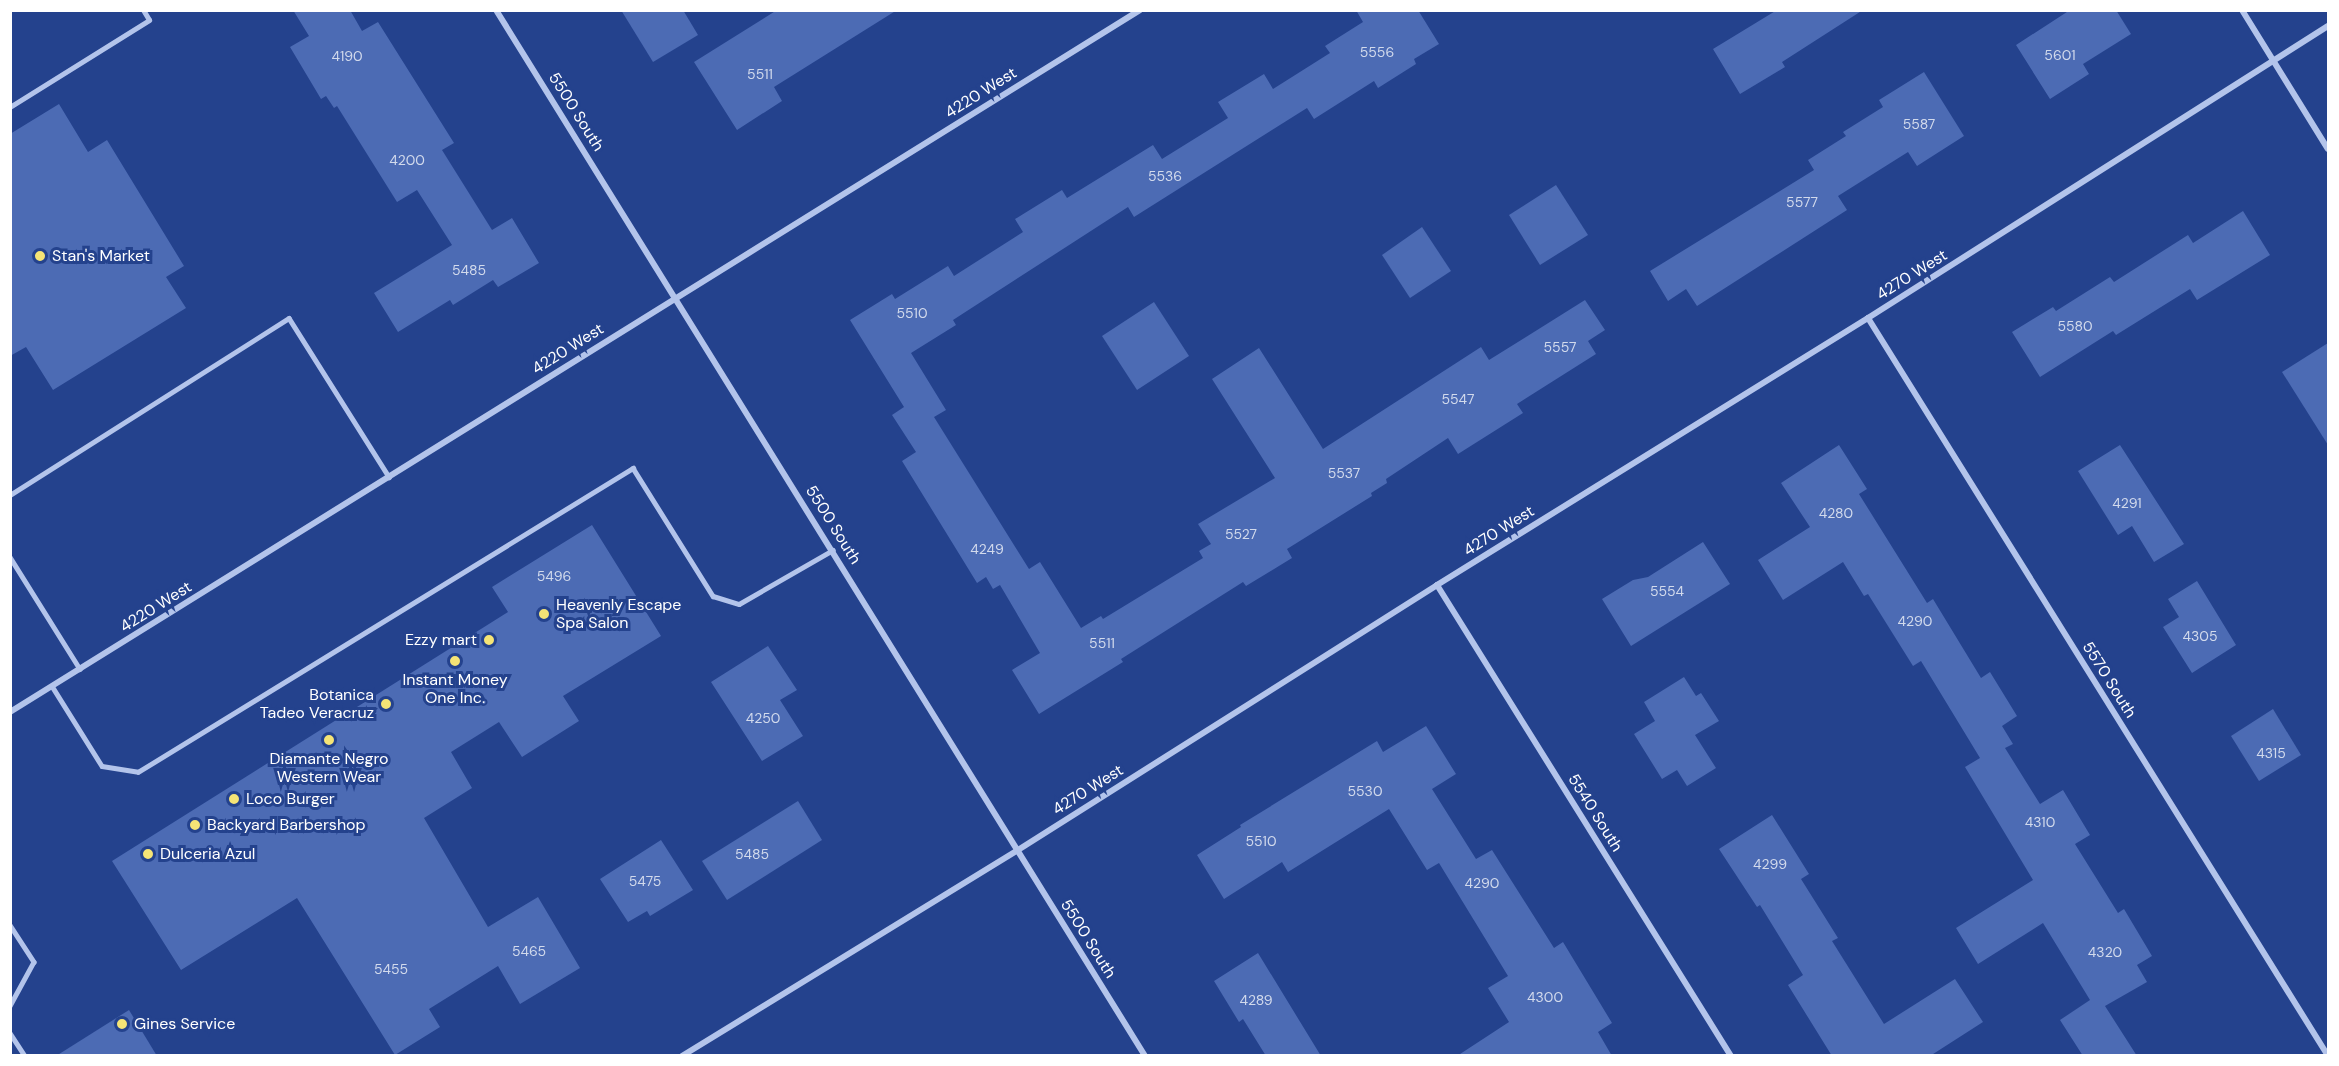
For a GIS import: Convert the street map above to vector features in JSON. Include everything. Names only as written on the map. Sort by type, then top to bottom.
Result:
[{"type":"street","name":"5500 South","points":[[496,10],[1145,1056]]},
{"type":"street","name":"4220 West","points":[[10,712],[1140,10]]},
{"type":"street","points":[[2242,10],[2328,149]]},
{"type":"street","name":"4270 West","points":[[682,1056],[1018,850],[1437,585],[1868,318],[2328,26]]},
{"type":"street","name":"5570 South","points":[[1868,318],[2328,1056]]},
{"type":"street","name":"5540 South","points":[[1437,585],[1731,1056]]},
{"type":"lane","points":[[10,107],[149,20],[143,10]]},
{"type":"lane","points":[[10,495],[289,318],[389,477]]},
{"type":"lane","points":[[52,686],[102,766],[138,772],[633,468],[712,596],[739,604],[833,550]]},
{"type":"lane","points":[[10,557],[80,669]]},
{"type":"lane","points":[[10,925],[34,962],[10,1006]]},
{"type":"lane","points":[[10,1032],[25,1056]]},
{"type":"building","points":[[293,10],[350,10],[362,31],[378,22],[454,143],[442,150],[492,230],[512,218],[539,263],[498,287],[493,280],[453,305],[450,300],[398,332],[374,293],[452,245],[417,190],[397,202],[337,106],[334,108],[326,96],[321,99],[290,47],[309,36]]},
{"type":"building","points":[[621,10],[683,10],[698,35],[653,62]]},
{"type":"building","points":[[777,10],[897,10],[774,87],[782,101],[737,130],[694,62]]},
{"type":"building","points":[[1356,10],[1418,10],[1439,44],[1414,59],[1416,64],[1378,88],[1374,81],[1314,119],[1307,108],[1134,217],[1128,207],[953,320],[956,325],[911,353],[946,410],[934,417],[1029,569],[1040,562],[1081,628],[1101,616],[1103,619],[1203,558],[1199,551],[1211,544],[1198,524],[1275,478],[1212,379],[1259,348],[1323,449],[1481,347],[1489,360],[1585,300],[1605,330],[1588,341],[1596,354],[1517,404],[1523,413],[1458,454],[1448,438],[1386,479],[1387,483],[1371,493],[1372,496],[1287,549],[1292,558],[1246,586],[1243,582],[1121,659],[1123,662],[1039,714],[1012,670],[1040,653],[1000,585],[993,589],[986,577],[977,583],[902,461],[916,452],[892,415],[904,407],[850,320],[892,294],[895,299],[948,266],[954,276],[1023,232],[1015,219],[1062,190],[1067,198],[1153,145],[1162,159],[1228,118],[1218,102],[1264,74],[1273,89],[1330,53],[1325,46],[1363,22]]},
{"type":"building","points":[[1777,10],[1863,10],[1782,62],[1785,67],[1740,94],[1713,49]]},
{"type":"building","points":[[2070,10],[2116,10],[2131,34],[2083,64],[2089,74],[2050,99],[2016,45]]},
{"type":"building","points":[[1924,72],[1964,136],[1917,166],[1908,152],[1838,196],[1847,210],[1697,306],[1686,289],[1668,301],[1650,271],[1814,170],[1808,160],[1846,136],[1843,132],[1883,107],[1879,100]]},
{"type":"building","points":[[59,104],[88,152],[107,140],[184,266],[166,277],[186,308],[53,390],[26,347],[10,356],[10,134]]},
{"type":"building","points":[[1556,185],[1588,235],[1540,265],[1509,215]]},
{"type":"building","points":[[2243,211],[2270,255],[2197,300],[2190,289],[2116,335],[2113,331],[2040,377],[2012,332],[2053,307],[2056,311],[2110,277],[2114,282],[2188,235],[2193,243]]},
{"type":"building","points":[[1422,227],[1451,271],[1410,298],[1382,255]]},
{"type":"building","points":[[1154,302],[1189,356],[1137,390],[1102,336]]},
{"type":"building","points":[[2328,343],[2328,445],[2282,372]]},
{"type":"building","points":[[1839,445],[1867,489],[1859,494],[1927,603],[1933,599],[1981,678],[1990,672],[2017,716],[2002,726],[2013,744],[2005,748],[2040,804],[2063,790],[2090,835],[2075,844],[2118,913],[2124,909],[2152,956],[2137,965],[2147,982],[2105,1006],[2137,1056],[2083,1056],[2060,1020],[2090,1000],[2043,923],[1978,964],[1956,928],[2033,880],[1965,767],[1980,758],[1921,661],[1913,666],[1868,594],[1864,596],[1843,562],[1783,600],[1758,560],[1810,527],[1781,483]]},
{"type":"building","points":[[2120,445],[2184,544],[2154,562],[2132,526],[2118,535],[2078,471]]},
{"type":"building","points":[[592,525],[661,636],[563,696],[579,721],[522,757],[499,722],[451,752],[472,788],[424,818],[488,927],[538,897],[580,968],[520,1004],[498,966],[429,1009],[440,1027],[395,1055],[297,898],[181,970],[112,861],[508,612],[492,587]]},
{"type":"building","points":[[1703,542],[1730,584],[1631,646],[1602,599],[1633,580],[1648,577]]},
{"type":"building","points":[[2197,581],[2236,645],[2192,673],[2163,627],[2179,617],[2168,599]]},
{"type":"building","points":[[768,646],[797,690],[780,700],[803,736],[762,761],[711,682]]},
{"type":"building","points":[[1684,677],[1696,696],[1701,693],[1719,721],[1695,735],[1716,768],[1687,786],[1677,770],[1662,779],[1634,734],[1655,721],[1644,702]]},
{"type":"building","points":[[2273,709],[2301,755],[2259,781],[2231,736]]},
{"type":"building","points":[[1426,726],[1456,774],[1432,789],[1476,859],[1492,850],[1554,948],[1563,942],[1612,1023],[1598,1032],[1612,1056],[1457,1056],[1509,1022],[1488,988],[1508,976],[1439,863],[1427,870],[1389,809],[1288,872],[1282,862],[1224,899],[1197,855],[1241,827],[1240,825],[1377,741],[1383,752]]},
{"type":"building","points":[[798,801],[822,840],[727,900],[702,861]]},
{"type":"building","points":[[1772,815],[1809,874],[1801,879],[1838,938],[1832,941],[1884,1024],[1955,979],[1983,1022],[1930,1056],[1832,1056],[1788,985],[1803,975],[1760,905],[1757,907],[1719,849]]},
{"type":"building","points":[[661,840],[693,890],[650,916],[647,911],[628,922],[600,879]]},
{"type":"building","points":[[1258,953],[1321,1056],[1266,1056],[1243,1019],[1239,1022],[1214,981]]},
{"type":"building","name":"Gines Service","points":[[129,1010],[157,1056],[56,1056]]},
{"type":"place","name":"Stan's Market","points":[[40,256]]},
{"type":"place","name":"Heavenly Escape Spa Salon","points":[[544,614]]},
{"type":"place","name":"Ezzy mart","points":[[489,640]]},
{"type":"place","name":"Instant Money One Inc.","points":[[455,661]]},
{"type":"place","name":"Botanica Tadeo Veracruz","points":[[386,704]]},
{"type":"place","name":"Diamante Negro Western Wear","points":[[329,740]]},
{"type":"place","name":"Loco Burger","points":[[234,799]]},
{"type":"place","name":"Backyard Barbershop","points":[[195,825]]},
{"type":"place","name":"Dulceria Azul","points":[[148,854]]},
{"type":"place","name":"Gines Service","points":[[122,1024]]}]
